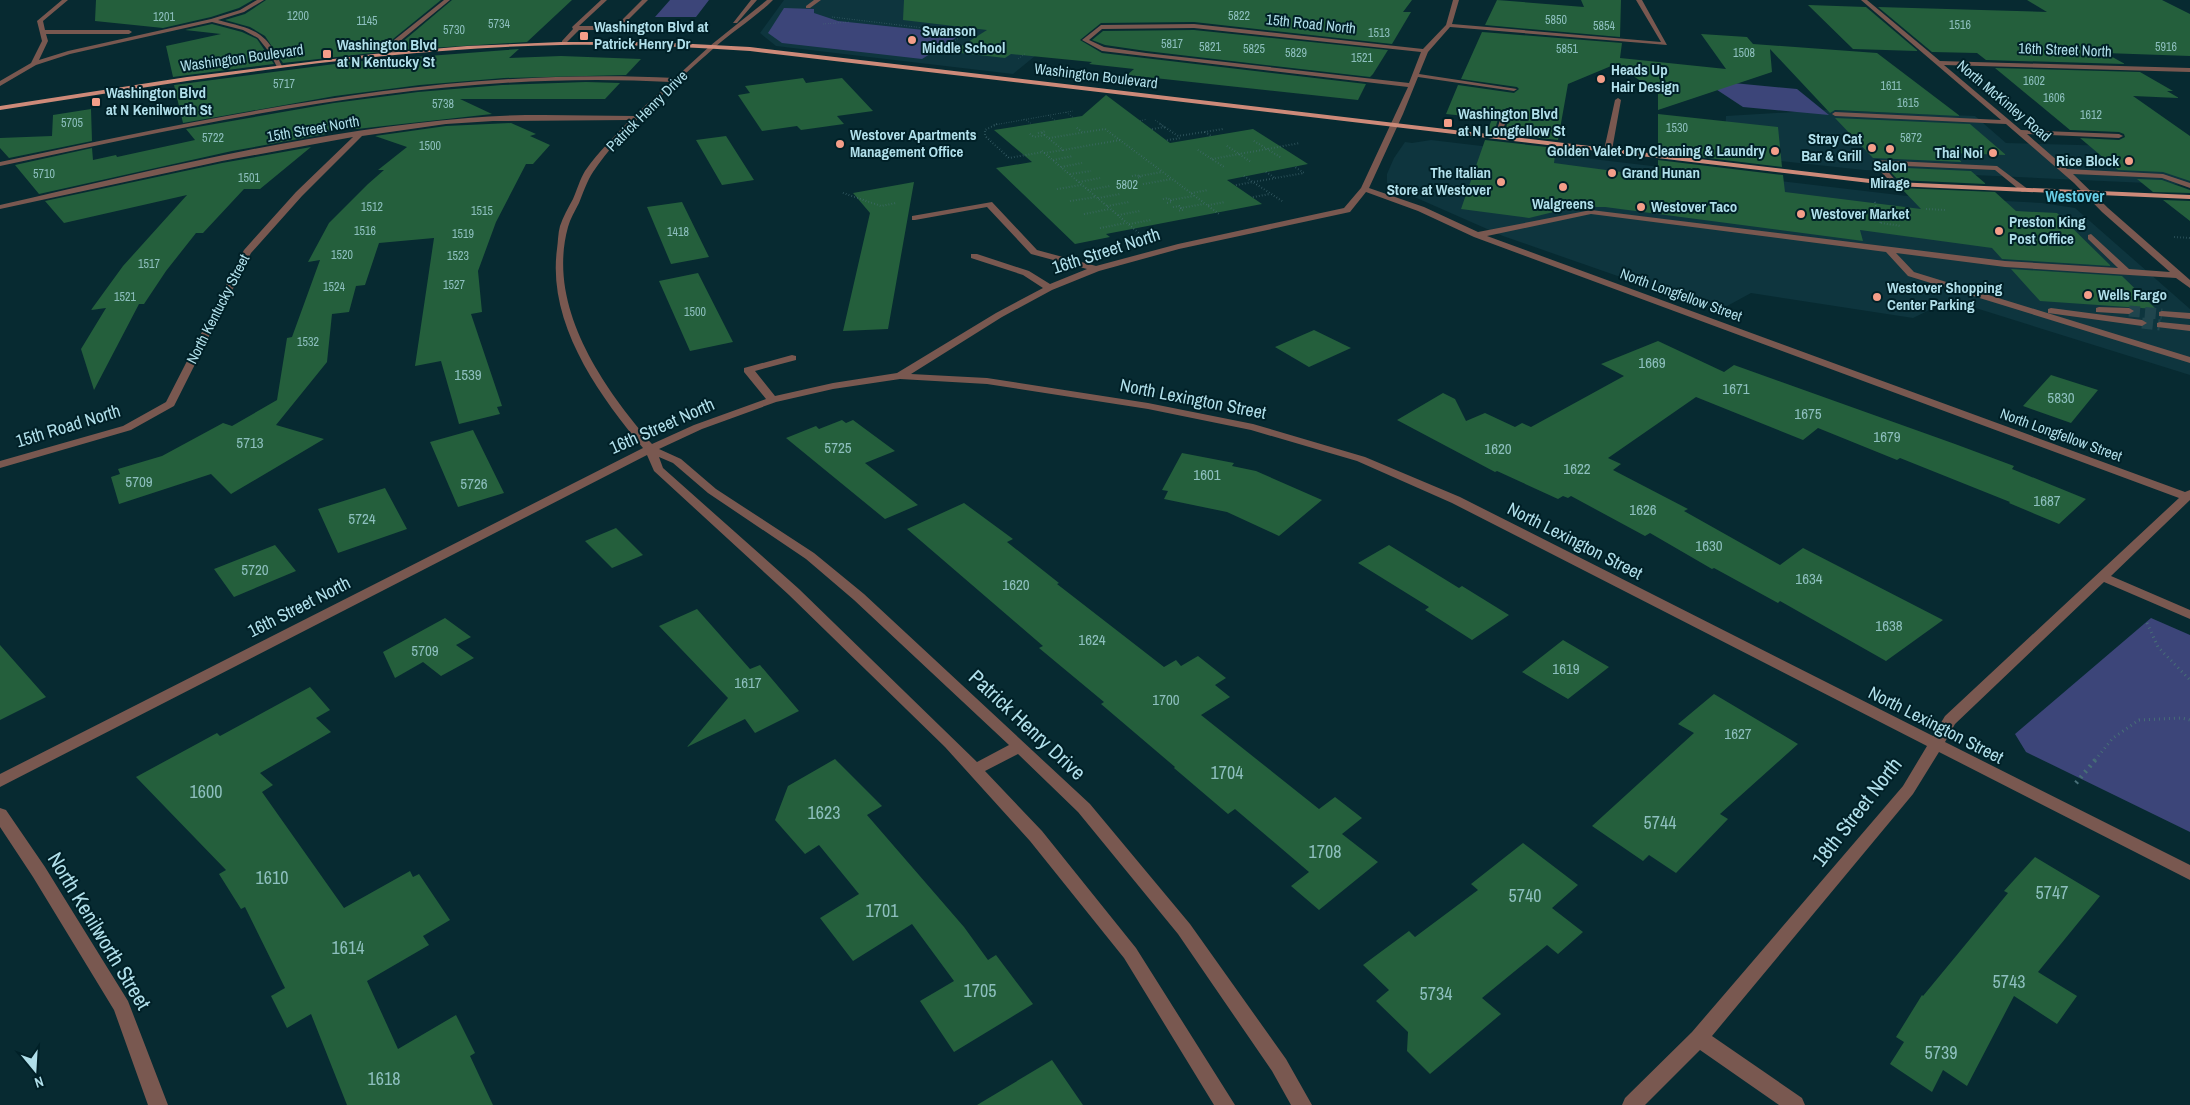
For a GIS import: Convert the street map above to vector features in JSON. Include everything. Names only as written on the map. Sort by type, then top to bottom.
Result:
[{"type":"main road","name":"Washington Boulevard","points":[[0,108],[279,66],[393,52],[564,42],[713,46],[1895,184],[2190,197]]},
{"type":"street","points":[[34,64],[45,42],[40,21],[65,0]]},
{"type":"street","points":[[0,84],[34,64],[68,53],[212,20],[242,11],[261,0]]},
{"type":"street","points":[[393,52],[396,41],[447,0]]},
{"type":"street","points":[[604,0],[574,28],[602,28],[620,25],[645,0]]},
{"type":"street","name":"Patrick Henry Drive","points":[[713,46],[754,0]]},
{"type":"street","name":"Patrick Henry Drive","points":[[770,0],[713,46],[636,118],[588,174],[564,227],[560,259],[561,288],[576,342],[591,368],[633,429],[650,448],[658,469],[794,592],[950,743],[1036,836],[1130,953],[1225,1105]]},
{"type":"street","points":[[808,7],[818,0]]},
{"type":"street","points":[[1365,189],[1395,126],[1425,51],[1449,25],[1455,0]]},
{"type":"street","points":[[1449,25],[1665,44],[1640,0]]},
{"type":"street","name":"North McKinley Road","points":[[1864,0],[2077,181],[2086,193],[2190,284]]},
{"type":"street","points":[[212,20],[249,29],[261,35],[268,42],[279,66]]},
{"type":"street","name":"15th Road North","points":[[1411,85],[1102,49],[1084,40],[1101,27],[1194,26],[1425,51]]},
{"type":"street","points":[[564,42],[578,28]]},
{"type":"street","points":[[43,32],[76,33],[167,30]]},
{"type":"street","name":"16th Street North","points":[[1938,63],[2190,70]]},
{"type":"street","points":[[1415,75],[1514,89]]},
{"type":"street","points":[[0,164],[223,117],[398,90],[550,79],[647,78],[677,80]]},
{"type":"street","points":[[1608,150],[1618,100]]},
{"type":"street","points":[[1834,114],[2007,122]]},
{"type":"street","name":"15th Street North","points":[[0,207],[196,164],[359,135],[447,122],[495,119],[636,118]]},
{"type":"street","points":[[1497,137],[1503,120]]},
{"type":"street","points":[[2020,132],[2119,136]]},
{"type":"street","name":"North Kentucky Street","points":[[170,404],[199,343],[247,252],[299,194],[359,135]]},
{"type":"street","points":[[1895,184],[1876,162],[1997,168],[2025,190]]},
{"type":"street","points":[[2065,171],[2163,176],[2190,186]]},
{"type":"street","name":"16th Street North","points":[[0,781],[650,448],[698,427],[772,400],[833,386],[900,376],[999,315],[1049,288],[1096,269],[1178,246],[1347,210],[1365,189]]},
{"type":"street","name":"North Longfellow Street","points":[[1365,189],[1421,209],[1477,235],[2189,496]]},
{"type":"street","points":[[915,218],[989,204],[1034,252],[1096,269]]},
{"type":"street","points":[[1477,235],[1591,212],[2005,264],[2179,275]]},
{"type":"street","points":[[2091,237],[2128,272]]},
{"type":"street","points":[[1889,250],[1911,274],[2190,360]]},
{"type":"street","points":[[974,256],[1026,273],[1049,288]]},
{"type":"street","points":[[2014,306],[2129,311]]},
{"type":"street","points":[[2014,306],[2142,323]]},
{"type":"street","points":[[2162,314],[2190,316]]},
{"type":"street","points":[[2160,325],[2190,328]]},
{"type":"street","points":[[772,400],[748,370],[792,358]]},
{"type":"street","name":"North Lexington Street","points":[[900,376],[987,381],[1148,406],[1253,427],[1361,459],[1456,500],[2190,874]]},
{"type":"street","name":"15th Road North","points":[[0,464],[127,428],[170,404]]},
{"type":"street","name":"Patrick Henry Drive","points":[[650,448],[677,461],[712,491],[810,556],[859,597],[1084,808],[1184,929],[1279,1065],[1302,1105]]},
{"type":"street","name":"18th Street North","points":[[1632,1105],[1699,1038],[1908,790],[1950,720],[1959,710],[2189,496]]},
{"type":"street","points":[[2101,576],[2190,615]]},
{"type":"street","points":[[974,770],[1020,746]]},
{"type":"street","name":"North Kenilworth Street","points":[[0,814],[39,872],[122,1006],[158,1105]]},
{"type":"street","points":[[1699,1038],[1795,1105]]},
{"type":"path","points":[[830,16],[839,19],[966,33],[942,49]]},
{"type":"path","points":[[820,24],[863,22]]},
{"type":"path","points":[[1076,111],[993,125],[985,130],[985,136],[1009,158],[1120,140]]},
{"type":"path","points":[[1066,112],[1074,118]]},
{"type":"path","points":[[1048,115],[1056,120]]},
{"type":"path","points":[[1024,119],[1032,124]]},
{"type":"path","points":[[1094,125],[1100,130]]},
{"type":"path","points":[[1152,129],[1165,127]]},
{"type":"path","points":[[1077,128],[1083,132]]},
{"type":"path","points":[[1049,138],[1105,129],[1220,215]]},
{"type":"path","points":[[1038,133],[1046,131]]},
{"type":"path","points":[[1042,132],[1063,150]]},
{"type":"path","points":[[1205,132],[1211,136]]},
{"type":"path","points":[[1030,134],[1034,137],[1046,135]]},
{"type":"path","points":[[1178,136],[1185,140]]},
{"type":"path","points":[[1167,140],[1181,138]]},
{"type":"path","points":[[1250,141],[1255,140],[1280,157]]},
{"type":"path","points":[[1212,159],[1300,143]]},
{"type":"path","points":[[1223,146],[1228,145],[1251,162]]},
{"type":"path","points":[[1194,150],[1200,150],[1224,167]]},
{"type":"path","points":[[1043,152],[1142,236]]},
{"type":"path","points":[[1052,160],[1073,156]]},
{"type":"path","points":[[1061,167],[1082,163]]},
{"type":"path","points":[[1236,185],[1304,173],[1294,167]]},
{"type":"path","points":[[1070,174],[1092,171]]},
{"type":"path","points":[[1132,176],[1163,172]]},
{"type":"path","points":[[1266,172],[1275,178]]},
{"type":"path","points":[[1136,178],[1141,178],[1139,176]]},
{"type":"path","points":[[1244,176],[1284,202]]},
{"type":"path","points":[[1078,182],[1100,178]]},
{"type":"path","points":[[1143,184],[1172,179]]},
{"type":"path","points":[[1057,189],[1082,185]]},
{"type":"path","points":[[1088,190],[1110,186]]},
{"type":"path","points":[[1191,193],[1208,190]]},
{"type":"path","points":[[1070,202],[1120,194]]},
{"type":"path","points":[[1253,197],[1271,194]]},
{"type":"path","points":[[1163,200],[1194,196]]},
{"type":"path","points":[[1167,203],[1172,202],[1170,200]]},
{"type":"path","points":[[1868,200],[1875,202],[1889,250]]},
{"type":"path","points":[[1107,206],[1129,202]]},
{"type":"path","points":[[1173,207],[1180,208],[1225,202]]},
{"type":"path","points":[[1177,210],[1183,210],[1180,208]]},
{"type":"path","points":[[1084,214],[1111,209]]},
{"type":"path","points":[[1117,215],[1140,211]]},
{"type":"path","points":[[1100,228],[1151,220]]},
{"type":"path","points":[[1880,223],[1901,226]]},
{"type":"path","points":[[2174,237],[2190,238]]},
{"type":"path","points":[[2146,620],[2149,635],[2168,660],[2190,680]]},
{"type":"path","points":[[2076,783],[2113,738],[2139,720],[2182,718],[2190,720]]},
{"type":"shaded area","points":[[670,0],[709,0],[696,17],[655,17]]},
{"type":"shaded area","name":"Swanson Middle School","points":[[784,0],[1109,0],[1068,29],[1013,74],[776,46],[760,33]]},
{"type":"shaded area","points":[[784,8],[814,9],[814,13],[838,21],[962,34],[922,59],[782,43],[768,33]]},
{"type":"shaded area","points":[[1702,80],[1797,89],[1829,115],[1743,107]]},
{"type":"shaded area","points":[[1826,110],[1975,116],[2006,143],[2190,148],[2190,185],[1864,170],[1724,155],[1726,116]]},
{"type":"shaded area","points":[[1431,140],[1907,196],[2042,203],[2075,208],[2190,309],[2190,375],[1950,300],[1913,318],[1751,293],[1718,311],[1503,236],[1394,188],[1387,183],[1387,174],[1394,158],[1405,142],[1412,143]]},
{"type":"shaded area","points":[[2151,618],[2190,635],[2190,832],[2026,752],[2015,734]]},
{"type":"building","points":[[96,0],[253,0],[239,8],[211,17],[163,28],[95,21]]},
{"type":"building","points":[[266,0],[441,0],[393,39],[390,51],[283,63],[265,36],[250,27],[225,20],[245,14]]},
{"type":"building","points":[[452,0],[572,0],[527,42],[399,50],[401,43]]},
{"type":"building","points":[[904,0],[1412,0],[1403,12],[1411,12],[1392,44],[1194,22],[1101,23],[1080,40],[1102,53],[1366,84],[1358,100],[1127,75],[1134,69],[1089,64],[1092,62],[1011,54],[1005,58],[952,52],[987,30],[903,20]]},
{"type":"building","points":[[1497,0],[1584,7],[1581,0],[1621,0],[1620,37],[1485,25]]},
{"type":"building","points":[[2027,0],[2162,0],[2190,14],[2190,56],[2105,53],[2125,64],[1986,60],[1977,53],[1932,52],[1878,7],[2047,12]]},
{"type":"building","points":[[1808,5],[1866,7],[1918,51],[1853,49]]},
{"type":"building","points":[[212,24],[242,32],[257,39],[274,64],[173,77],[166,46],[221,34],[185,30]]},
{"type":"building","points":[[1194,30],[1388,50],[1370,77],[1146,51],[1105,45],[1092,40],[1103,31]]},
{"type":"building","points":[[1482,32],[1622,43],[1620,58],[1726,69],[1701,34],[1747,37],[1753,44],[1877,53],[1960,116],[1835,110],[1830,113],[1770,49],[1772,72],[1658,110],[1658,93],[1616,64],[1568,84],[1558,140],[1504,134],[1508,121],[1504,116],[1498,119],[1494,133],[1487,132],[1492,119],[1446,114],[1458,85],[1514,93],[1519,89],[1517,87],[1461,79]]},
{"type":"building","points":[[519,49],[509,58],[561,56],[641,59],[626,75],[504,78],[420,85],[335,96],[183,123],[174,85],[350,62]]},
{"type":"building","points":[[1995,68],[2140,72],[2173,91],[2167,91],[2179,98],[2133,96],[2190,136],[2190,181],[2163,172],[2118,170],[2080,138],[2119,140],[2125,137],[2124,134],[2119,132],[2070,130]]},
{"type":"building","points":[[803,78],[806,83],[842,78],[873,111],[837,116],[844,124],[801,130],[797,126],[762,131],[738,95],[750,93],[745,86]]},
{"type":"building","points":[[586,82],[620,83],[605,99],[460,99],[492,114],[357,129],[339,123],[326,134],[232,151],[39,194],[15,165],[92,148],[93,160],[116,155],[117,157],[195,140],[186,129],[334,103],[418,92],[502,85]]},
{"type":"building","points":[[1106,95],[1170,143],[1253,129],[1308,164],[1227,180],[1262,204],[1106,234],[1110,237],[1075,244],[996,168],[1032,162],[994,130],[1082,116]]},
{"type":"building","points":[[91,109],[92,141],[9,158],[0,148],[0,138],[52,136],[53,115]]},
{"type":"building","points":[[1658,114],[1778,127],[1782,167],[1658,152]]},
{"type":"building","points":[[1835,118],[1970,124],[2006,155],[1951,153],[1962,162],[1873,158]]},
{"type":"building","points":[[511,123],[536,134],[530,136],[550,145],[533,164],[526,164],[496,222],[478,271],[482,312],[471,314],[502,406],[497,407],[500,414],[459,424],[441,361],[415,366],[434,238],[379,243],[365,285],[356,286],[349,312],[332,314],[327,362],[276,425],[324,439],[231,494],[211,474],[119,504],[111,477],[120,474],[118,469],[162,456],[223,423],[232,426],[277,400],[287,338],[292,337],[320,260],[308,262],[329,223],[384,170],[378,170],[407,147],[375,136],[446,126]]},
{"type":"building","points":[[726,136],[754,180],[722,185],[696,140]]},
{"type":"building","points":[[1485,140],[1556,148],[1554,163],[1658,177],[1658,160],[1783,175],[1785,192],[1921,209],[1901,188],[1995,192],[2016,211],[2057,213],[2111,266],[2002,259],[1992,248],[1860,230],[1863,241],[1605,207],[1574,207],[1529,218],[1461,209]]},
{"type":"building","points":[[311,147],[260,189],[244,189],[203,233],[196,233],[166,271],[144,304],[139,304],[94,390],[81,349],[106,308],[91,310],[123,266],[187,195],[64,223],[45,201],[222,163]]},
{"type":"building","points":[[1886,167],[1971,171],[1986,184],[1898,180]]},
{"type":"building","points":[[2137,179],[2162,180],[2190,190],[2190,193],[2153,192]]},
{"type":"building","points":[[914,182],[888,329],[843,331],[870,213],[853,193]]},
{"type":"building","points":[[2163,200],[2190,201],[2190,221]]},
{"type":"building","points":[[682,202],[709,257],[671,264],[647,207]]},
{"type":"building","name":"Wells Fargo","points":[[2011,269],[2122,276],[2156,309],[2040,301]]},
{"type":"building","points":[[698,273],[733,342],[690,351],[659,281]]},
{"type":"building","points":[[1314,330],[1351,348],[1309,367],[1275,347]]},
{"type":"building","points":[[1658,341],[1724,372],[1734,365],[1955,444],[2014,466],[2012,469],[2086,499],[2059,524],[2010,502],[1900,458],[1897,460],[1818,428],[1803,440],[1696,397],[1608,458],[1621,464],[1613,470],[1688,509],[1684,511],[1780,565],[1803,548],[1943,620],[1886,661],[1780,601],[1778,603],[1714,568],[1712,569],[1650,533],[1645,536],[1571,496],[1568,498],[1563,496],[1558,499],[1497,471],[1495,472],[1397,420],[1443,393],[1455,399],[1466,421],[1485,413],[1515,427],[1522,423],[1531,427],[1624,376],[1601,364]]},
{"type":"building","points":[[2051,375],[2098,390],[2071,423],[2023,406]]},
{"type":"building","points":[[842,420],[846,423],[853,420],[895,451],[865,463],[918,505],[885,519],[786,438],[816,426],[819,429]]},
{"type":"building","points":[[473,430],[504,493],[458,507],[430,442]]},
{"type":"building","points":[[1182,453],[1234,463],[1232,466],[1256,471],[1322,500],[1279,536],[1227,512],[1164,499],[1168,491],[1162,490]]},
{"type":"building","points":[[385,488],[407,529],[338,553],[318,509]]},
{"type":"building","points":[[964,503],[1013,539],[1007,542],[1059,583],[1057,584],[1164,667],[1176,660],[1181,666],[1198,656],[1226,678],[1215,685],[1230,697],[1201,715],[1319,809],[1335,797],[1362,818],[1342,834],[1378,862],[1319,910],[1291,886],[1309,872],[1235,809],[1228,814],[1174,768],[1101,704],[1104,702],[1039,648],[1043,646],[907,529]]},
{"type":"building","points":[[616,528],[643,555],[612,568],[585,541]]},
{"type":"building","points":[[275,545],[296,571],[234,597],[214,569]]},
{"type":"building","points":[[1389,545],[1459,588],[1462,586],[1509,615],[1472,640],[1425,610],[1429,607],[1358,563]]},
{"type":"building","points":[[697,609],[750,669],[760,665],[799,711],[755,733],[745,719],[687,747],[728,698],[659,626]]},
{"type":"building","points":[[445,618],[471,637],[456,645],[474,658],[441,676],[423,662],[395,678],[383,652]]},
{"type":"building","points":[[1563,640],[1609,667],[1568,699],[1522,672]]},
{"type":"building","points":[[0,645],[46,697],[0,720]]},
{"type":"building","points":[[310,687],[330,710],[316,718],[331,732],[260,773],[273,785],[262,792],[344,908],[410,871],[413,877],[419,874],[450,920],[423,936],[429,945],[367,981],[398,1049],[456,1015],[475,1053],[470,1056],[493,1105],[347,1105],[311,1014],[287,1028],[271,996],[285,988],[245,907],[241,909],[219,874],[226,870],[136,777],[217,733],[220,736]]},
{"type":"building","points":[[1714,694],[1798,744],[1720,814],[1728,819],[1676,873],[1649,855],[1643,861],[1592,826],[1694,733],[1678,724]]},
{"type":"building","points":[[835,759],[882,806],[867,815],[964,927],[988,960],[996,955],[1033,1004],[954,1052],[920,1001],[954,981],[912,924],[853,961],[820,918],[859,894],[819,845],[805,854],[775,820],[788,786]]},
{"type":"building","points":[[1523,843],[1578,885],[1552,908],[1583,932],[1558,954],[1547,945],[1482,998],[1501,1014],[1430,1074],[1407,1051],[1408,1032],[1376,1001],[1389,990],[1363,965],[1409,931],[1415,937],[1478,890],[1471,884]]},
{"type":"building","points":[[2035,857],[2100,896],[2038,972],[2077,996],[2057,1024],[2014,996],[1967,1086],[1943,1070],[1932,1092],[1890,1064],[1904,1042],[1896,1037],[1922,995],[2008,893],[2004,891]]},
{"type":"building","points":[[1052,1060],[1083,1105],[977,1105]]},
{"type":"tunnel","points":[[2129,311],[2162,314]]},
{"type":"tunnel","points":[[2142,323],[2160,325]]},
{"type":"place","name":"Washington Blvd at Patrick Henry Dr","points":[[584,36]]},
{"type":"place","name":"Swanson Middle School","points":[[912,40]]},
{"type":"place","name":"Washington Blvd at N Kentucky St","points":[[327,54]]},
{"type":"place","name":"Heads Up Hair Design","points":[[1601,79]]},
{"type":"place","name":"Washington Blvd at N Kenilworth St","points":[[96,102]]},
{"type":"place","name":"Washington Blvd at N Longfellow St","points":[[1448,123]]},
{"type":"place","name":"Westover Apartments Management Office","points":[[840,144]]},
{"type":"place","name":"Stray Cat Bar & Grill","points":[[1872,148]]},
{"type":"place","name":"Salon Mirage","points":[[1890,149]]},
{"type":"place","name":"Golden Valet Dry Cleaning & Laundry","points":[[1775,151]]},
{"type":"place","name":"Thai Noi","points":[[1993,153]]},
{"type":"place","name":"Rice Block","points":[[2129,161]]},
{"type":"place","name":"Grand Hunan","points":[[1612,173]]},
{"type":"place","name":"The Italian Store at Westover","points":[[1501,182]]},
{"type":"place","name":"Walgreens","points":[[1563,187]]},
{"type":"place","name":"Westover Taco","points":[[1641,207]]},
{"type":"place","name":"Westover Market","points":[[1801,214]]},
{"type":"place","name":"Preston King Post Office","points":[[1999,231]]},
{"type":"place","name":"Wells Fargo","points":[[2088,295]]},
{"type":"place","name":"Westover Shopping Center Parking","points":[[1877,297]]},
{"type":"district","name":"Westover","points":[[2075,196]]}]
